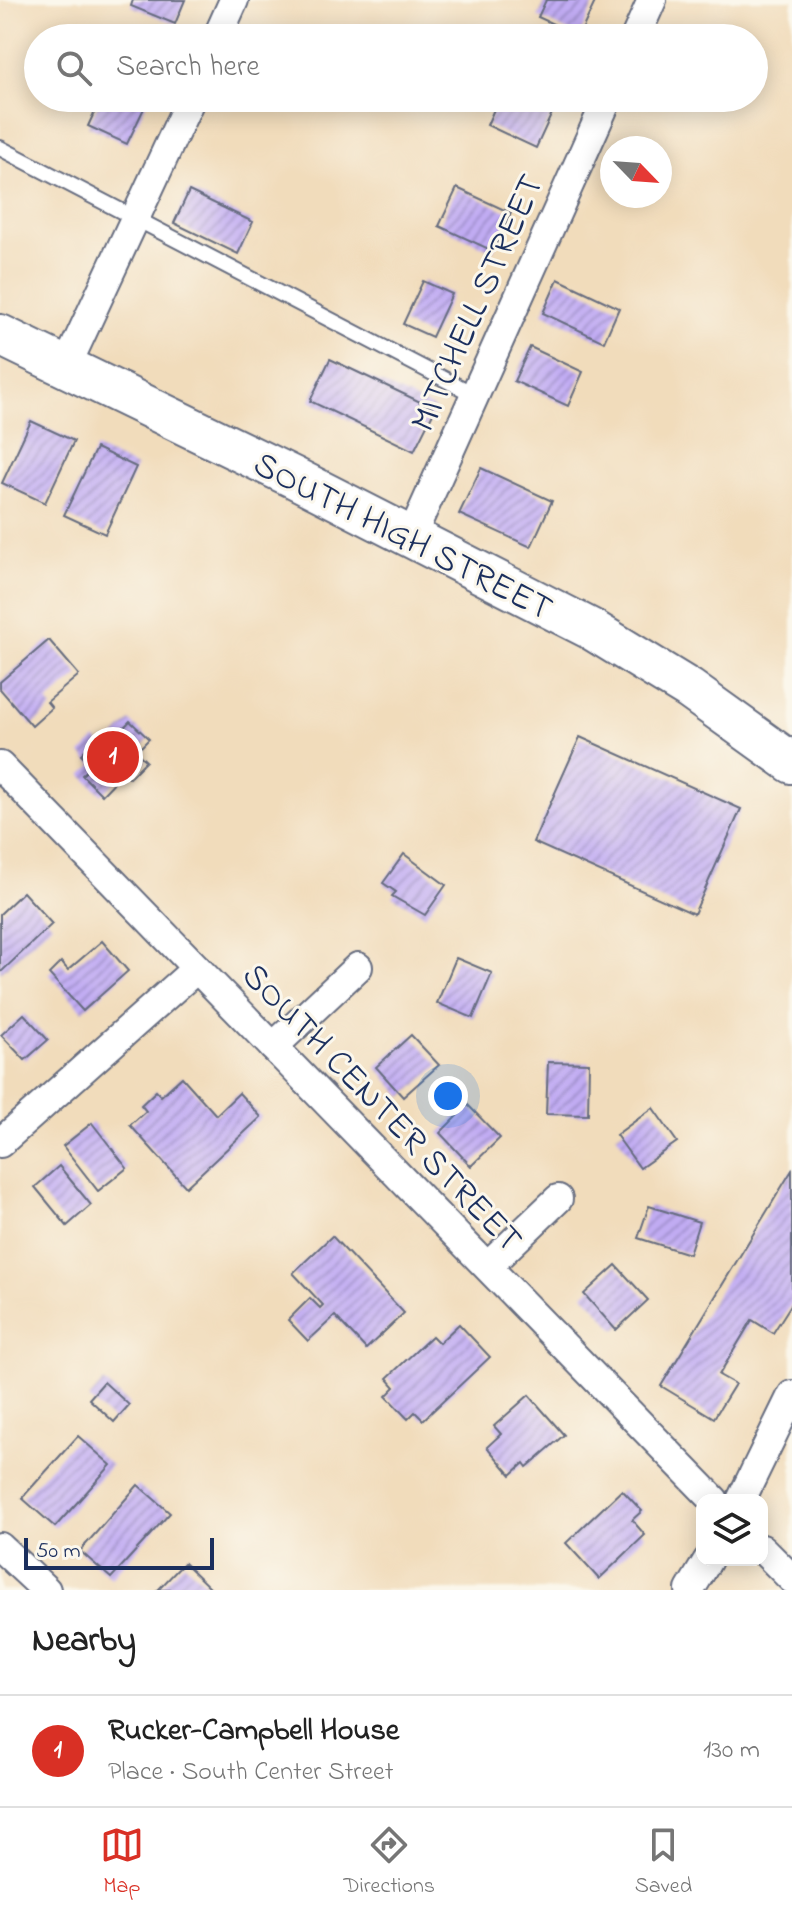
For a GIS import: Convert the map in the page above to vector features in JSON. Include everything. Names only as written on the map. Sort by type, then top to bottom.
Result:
[{"type":"main road","name":"SOUTH HIGH STREET","points":[[0,335],[411,537],[620,645],[717,708],[792,763]]},
{"type":"street","points":[[223,24],[234,0]]},
{"type":"street","points":[[641,24],[652,0]]},
{"type":"street","points":[[66,367],[185,112]]},
{"type":"street","name":"MITCHELL STREET","points":[[411,537],[602,112]]},
{"type":"street","name":"SOUTH CENTER STREET","points":[[0,766],[708,1494]]},
{"type":"street","points":[[273,1047],[358,967]]},
{"type":"street","points":[[0,1143],[196,969]]},
{"type":"street","points":[[488,1266],[558,1199]]},
{"type":"street","points":[[744,1494],[792,1395]]},
{"type":"street","points":[[0,1547],[46,1590]]},
{"type":"street","points":[[768,1555],[792,1579]]},
{"type":"street","points":[[690,1590],[704,1566]]},
{"type":"lane","points":[[0,148],[475,395]]},
{"type":"building","points":[[133,0],[185,0],[175,24],[131,6]]},
{"type":"building","points":[[546,0],[596,0],[585,24],[553,24],[538,17]]},
{"type":"building","points":[[94,112],[142,112],[127,144],[88,126]]},
{"type":"building","points":[[493,112],[553,112],[536,148],[487,125]]},
{"type":"building","points":[[457,188],[511,213],[493,251],[439,226]]},
{"type":"building","points":[[189,191],[253,222],[238,254],[174,223]]},
{"type":"building","points":[[558,279],[619,308],[604,342],[543,313]]},
{"type":"building","points":[[423,281],[452,294],[432,337],[403,324]]},
{"type":"building","points":[[530,347],[583,372],[568,406],[514,381]]},
{"type":"building","points":[[330,359],[435,409],[414,451],[310,401]]},
{"type":"building","points":[[31,421],[74,441],[45,503],[2,483]]},
{"type":"building","points":[[96,448],[136,467],[105,534],[64,515]]},
{"type":"building","points":[[481,468],[552,501],[531,547],[459,514]]},
{"type":"building","points":[[49,640],[79,675],[47,702],[52,708],[32,726],[0,689],[0,682]]},
{"type":"building","points":[[130,721],[149,739],[136,752],[146,761],[129,778],[123,773],[102,795],[82,775],[93,765],[81,754],[96,739],[104,748]]},
{"type":"building","points":[[580,737],[741,809],[694,914],[533,842]]},
{"type":"building","points":[[404,854],[446,885],[425,915],[392,896],[396,892],[383,883]]},
{"type":"building","points":[[23,892],[52,924],[0,973],[0,914]]},
{"type":"building","points":[[102,941],[128,971],[83,1011],[49,974],[61,962],[68,970]]},
{"type":"building","points":[[456,958],[492,973],[473,1018],[437,1003]]},
{"type":"building","points":[[24,1014],[48,1040],[25,1060],[1,1035]]},
{"type":"building","points":[[411,1035],[439,1065],[403,1097],[376,1067]]},
{"type":"building","points":[[548,1062],[589,1063],[588,1115],[546,1114]]},
{"type":"building","points":[[182,1077],[216,1115],[239,1093],[261,1117],[186,1187],[130,1125],[146,1111],[141,1105],[156,1091],[161,1096]]},
{"type":"building","points":[[468,1105],[500,1138],[471,1166],[440,1133]]},
{"type":"building","points":[[653,1108],[677,1142],[640,1168],[616,1135]]},
{"type":"building","points":[[92,1123],[127,1168],[98,1191],[63,1146]]},
{"type":"building","points":[[59,1166],[91,1205],[67,1226],[35,1187]]},
{"type":"building","points":[[792,1170],[792,1303],[773,1333],[752,1320],[719,1375],[735,1384],[714,1418],[661,1386]]},
{"type":"building","points":[[649,1206],[699,1222],[689,1254],[638,1238]]},
{"type":"building","points":[[332,1236],[404,1313],[366,1349],[335,1316],[308,1341],[288,1320],[310,1298],[320,1308],[323,1305],[293,1273]]},
{"type":"building","points":[[616,1265],[648,1300],[616,1330],[584,1294]]},
{"type":"building","points":[[459,1324],[490,1357],[423,1420],[415,1412],[408,1419],[386,1396],[395,1387],[387,1378],[432,1336],[439,1343]]},
{"type":"building","points":[[104,1382],[129,1405],[114,1422],[89,1399]]},
{"type":"building","points":[[529,1395],[564,1435],[527,1467],[524,1463],[511,1475],[487,1447],[501,1434],[494,1426]]},
{"type":"building","points":[[78,1436],[111,1465],[55,1527],[22,1498]]},
{"type":"building","points":[[138,1485],[170,1513],[111,1578],[80,1551]]},
{"type":"building","points":[[622,1490],[642,1511],[632,1520],[645,1535],[599,1579],[566,1543]]},
{"type":"building","points":[[184,1563],[212,1590],[158,1590]]},
{"type":"place","name":"Rucker-Campbell House","points":[[113,757]]}]
